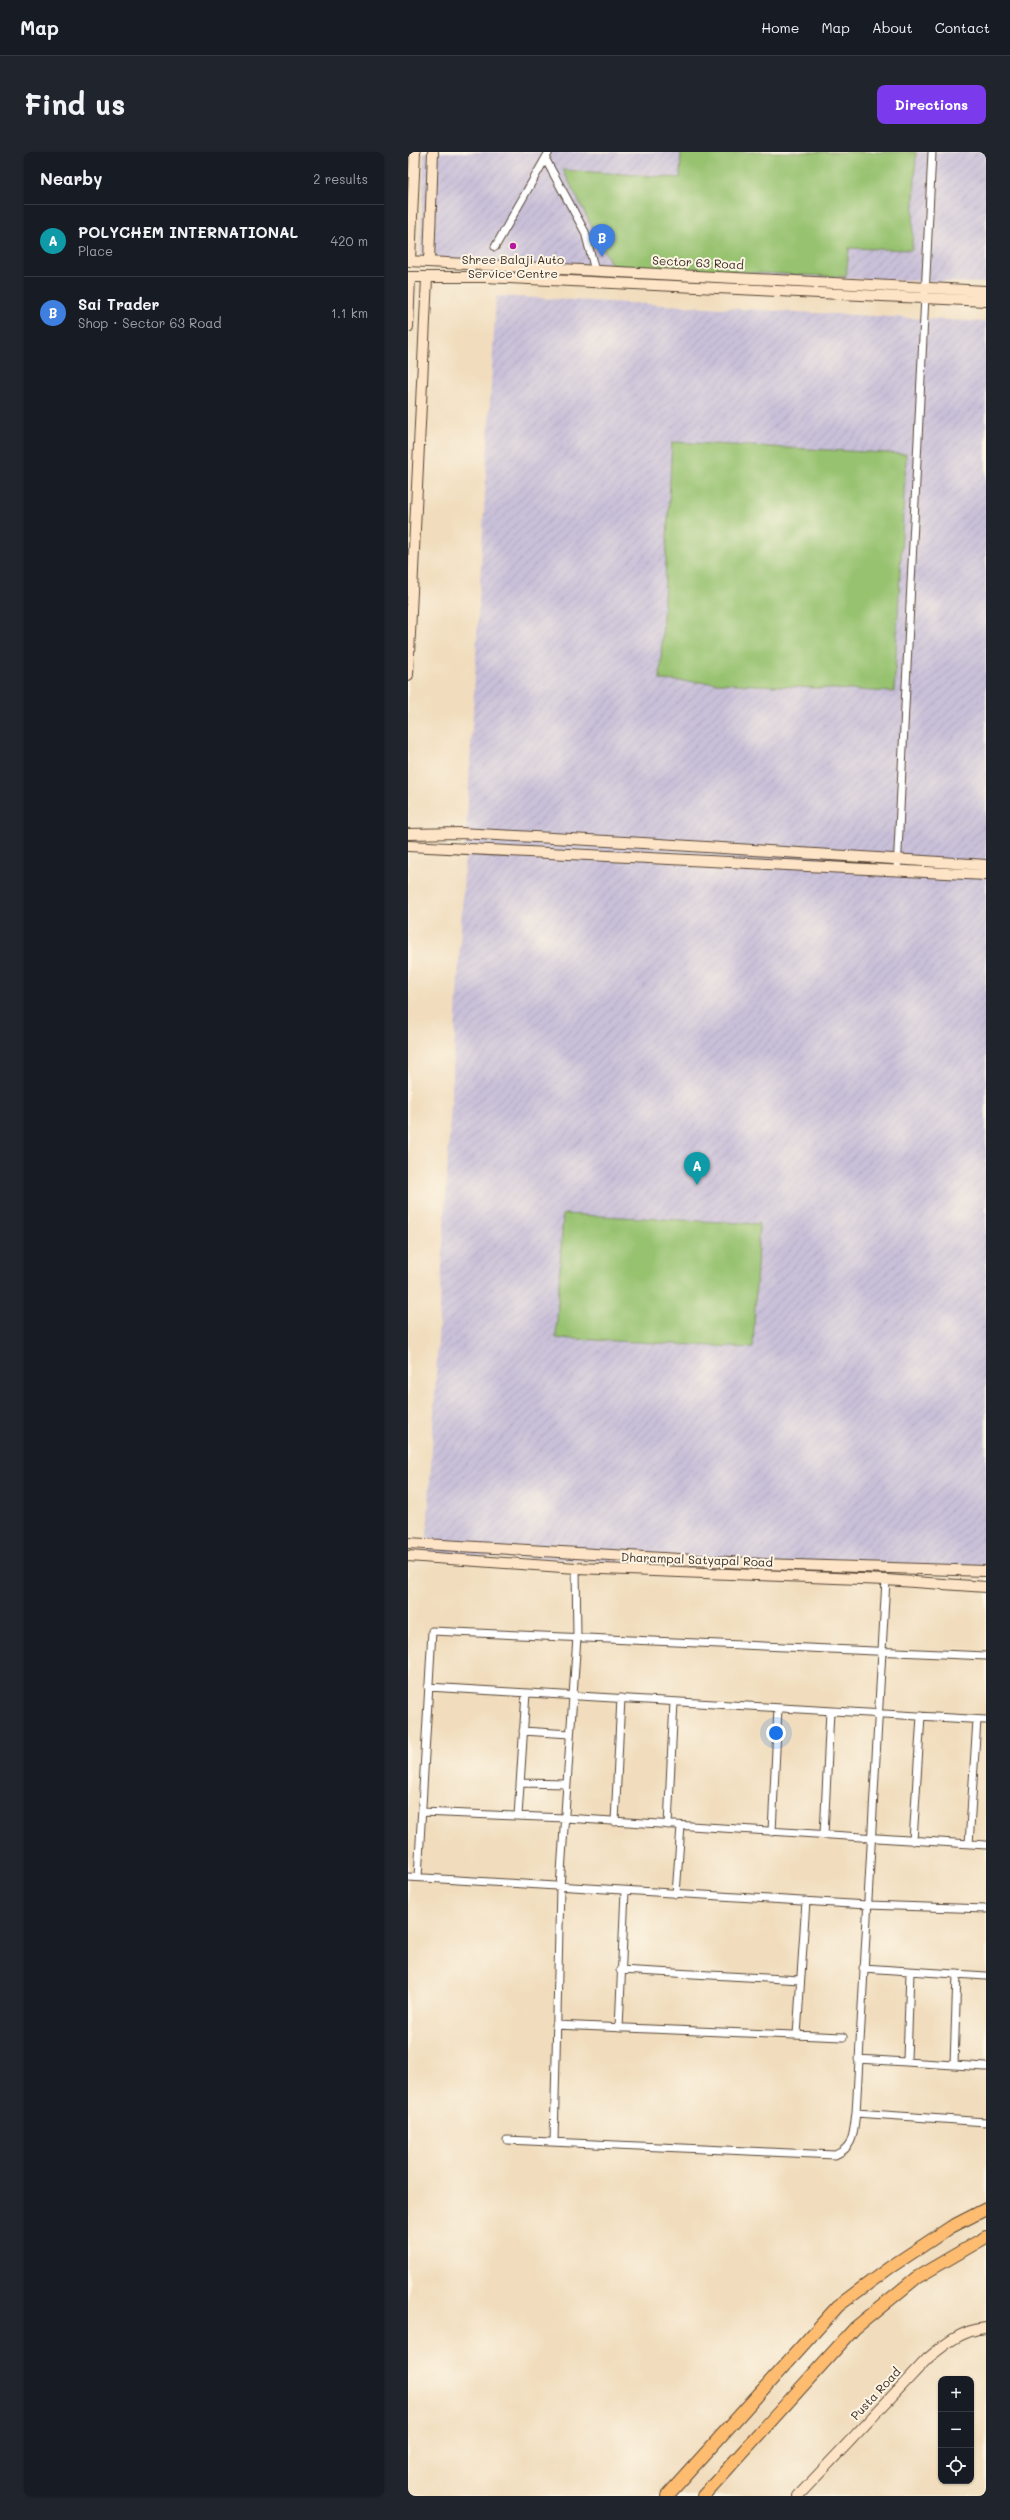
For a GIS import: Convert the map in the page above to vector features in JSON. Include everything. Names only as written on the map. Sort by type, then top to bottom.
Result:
[{"type":"main road","points":[[667,2496],[838,2306],[945,2231],[986,2209]]},
{"type":"main road","points":[[703,2496],[855,2328],[916,2278],[986,2237]]},
{"type":"street","points":[[409,260],[415,152]]},
{"type":"street","points":[[429,262],[433,152]]},
{"type":"street","points":[[495,247],[546,160],[549,152]]},
{"type":"street","points":[[897,871],[932,152]]},
{"type":"street","points":[[546,160],[585,232],[595,271]]},
{"type":"street","name":"Sector 63 Road","points":[[409,260],[924,293],[986,301]]},
{"type":"street","points":[[408,327],[409,277]]},
{"type":"street","name":"Sector 63 Road","points":[[409,277],[493,278],[924,293],[986,291]]},
{"type":"street","points":[[408,675],[427,278]]},
{"type":"street","points":[[408,834],[460,833],[986,865]]},
{"type":"street","points":[[408,846],[986,875]]},
{"type":"street","name":"Dharampal Satyapal Road","points":[[408,1543],[763,1564],[986,1571]]},
{"type":"street","name":"Dharampal Satyapal Road","points":[[408,1556],[576,1568],[886,1580],[986,1587]]},
{"type":"street","points":[[554,2142],[555,2025],[560,1887],[566,1818],[572,1696],[577,1637],[576,1568]]},
{"type":"street","points":[[507,2140],[836,2155],[845,2151],[852,2144],[856,2113],[880,1651],[886,1580]]},
{"type":"street","points":[[418,1877],[432,1631],[986,1656]]},
{"type":"street","points":[[428,1687],[986,1720]]},
{"type":"street","points":[[518,1816],[526,1693]]},
{"type":"street","points":[[614,1822],[621,1698]]},
{"type":"street","points":[[668,1825],[674,1702]]},
{"type":"street","points":[[772,1832],[778,1708]]},
{"type":"street","points":[[824,1836],[830,1711]]},
{"type":"street","points":[[913,1841],[921,1716]]},
{"type":"street","points":[[968,1844],[977,1720]]},
{"type":"street","points":[[523,1731],[570,1734]]},
{"type":"street","points":[[520,1782],[567,1784]]},
{"type":"street","points":[[422,1812],[566,1818],[824,1836],[986,1845]]},
{"type":"street","points":[[676,1894],[681,1826]]},
{"type":"street","points":[[408,1877],[867,1905],[986,1909]]},
{"type":"street","points":[[618,2028],[625,1891]]},
{"type":"street","points":[[797,2035],[806,1901]]},
{"type":"street","points":[[863,1968],[986,1976]]},
{"type":"street","points":[[620,1970],[800,1980]]},
{"type":"street","points":[[907,2060],[910,1972]]},
{"type":"street","points":[[954,2065],[956,1974]]},
{"type":"street","points":[[555,2025],[843,2037]]},
{"type":"street","points":[[858,2059],[907,2060],[986,2067]]},
{"type":"street","points":[[856,2113],[986,2122]]},
{"type":"street","name":"Pusta Road","points":[[798,2496],[927,2359],[947,2342],[965,2332],[986,2328]]},
{"type":"shaded area","points":[[424,152],[986,152],[986,283],[420,265]]},
{"type":"shaded area","points":[[496,296],[986,322],[986,1573],[426,1555]]},
{"type":"green space","points":[[681,152],[916,152],[912,250],[849,248],[846,277],[612,266],[563,170],[680,178]]},
{"type":"green space","points":[[672,442],[906,454],[894,692],[660,680]]},
{"type":"green space","points":[[563,1214],[759,1224],[753,1348],[556,1338]]},
{"type":"place","name":"Shree Balaji Auto Service Centre","points":[[513,246]]},
{"type":"place","name":"Sai Trader","points":[[602,257]]},
{"type":"place","name":"POLYCHEM INTERNATIONAL","points":[[697,1185]]}]
